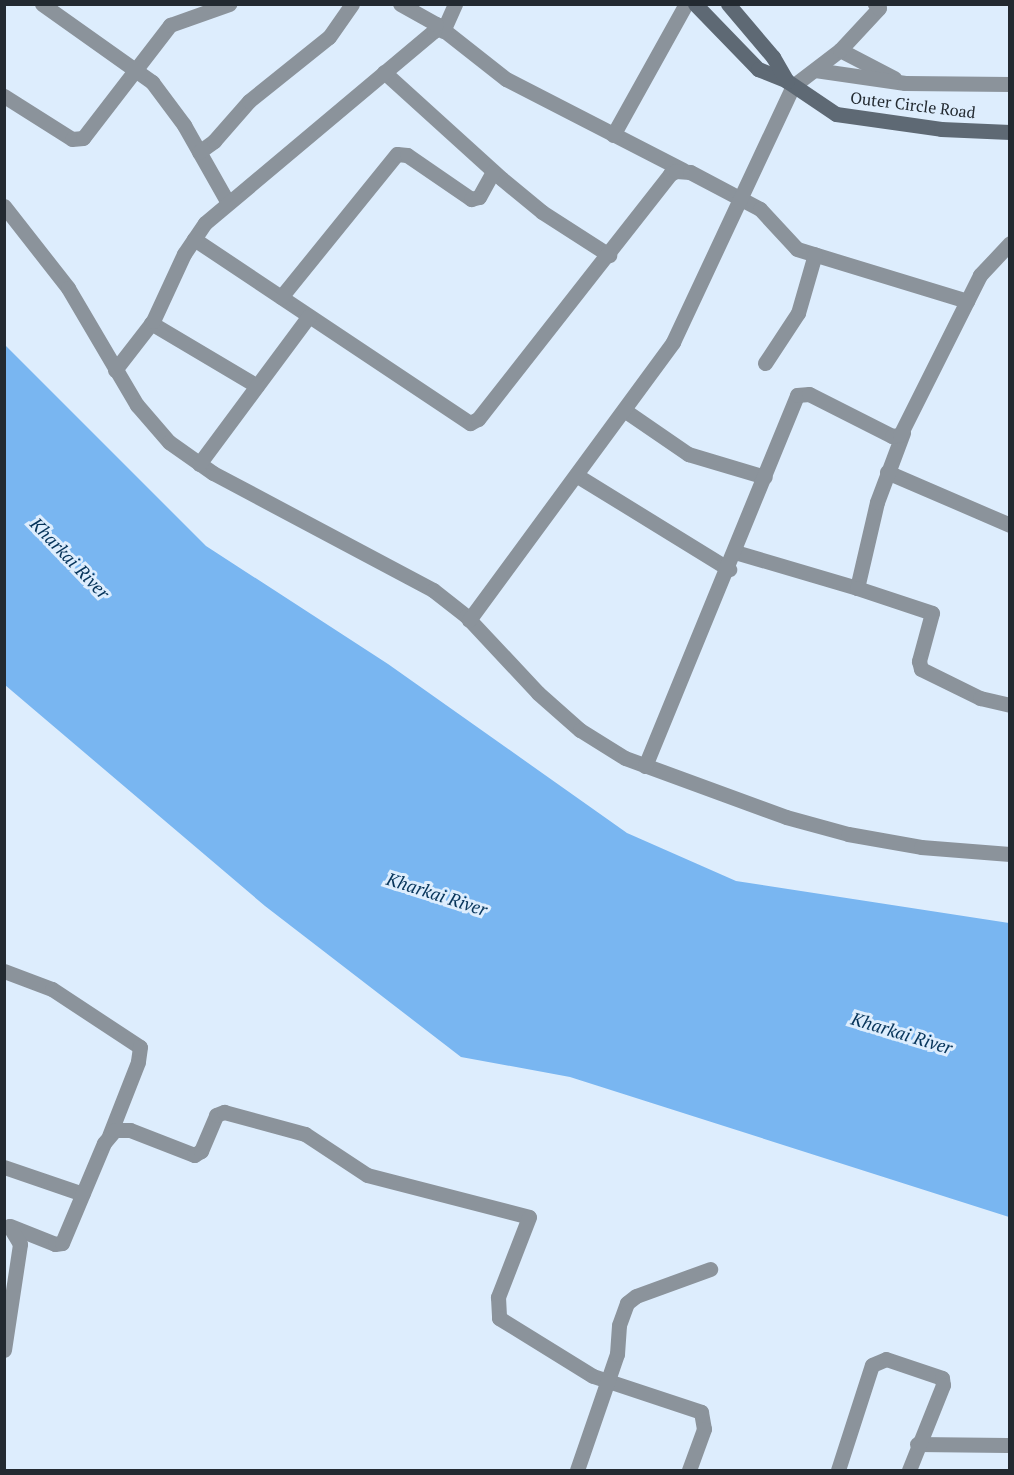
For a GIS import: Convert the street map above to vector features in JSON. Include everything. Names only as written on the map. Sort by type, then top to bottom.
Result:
[{"type":"main road","name":"Outer Circle Road","points":[[695,4],[758,69],[790,83],[836,114],[858,120],[1009,136]]},
{"type":"main road","name":"Outer Circle Road","points":[[728,4],[773,57],[790,83]]},
{"type":"street","points":[[42,4],[134,68],[170,104],[227,201]]},
{"type":"street","points":[[4,96],[77,140],[87,135],[134,68],[170,25],[229,4]]},
{"type":"street","points":[[199,152],[214,141],[249,101],[328,37],[352,4]]},
{"type":"street","points":[[400,4],[440,27],[507,80],[741,199],[768,215],[788,242],[815,254],[967,301]]},
{"type":"street","points":[[115,370],[151,323],[194,239],[227,201],[432,34],[440,27],[455,4]]},
{"type":"street","points":[[613,135],[686,4]]},
{"type":"street","points":[[469,620],[624,410],[687,318],[790,83],[815,70],[840,50],[879,8],[875,4]]},
{"type":"street","points":[[840,50],[905,83]]},
{"type":"street","points":[[815,70],[905,83],[1010,84]]},
{"type":"street","points":[[384,72],[493,172],[542,212],[609,255]]},
{"type":"street","points":[[280,297],[398,154],[407,155],[471,200],[479,196],[493,172]]},
{"type":"street","points":[[194,239],[466,422],[474,423],[609,255],[669,174],[683,170]]},
{"type":"street","points":[[4,206],[68,288],[137,405],[168,442],[199,464],[398,569],[469,620],[538,693],[580,730],[645,766],[786,817],[848,834],[921,847],[1010,854]]},
{"type":"street","points":[[857,588],[887,472],[903,433],[967,301],[990,261],[1010,243]]},
{"type":"street","points":[[765,363],[798,313],[815,254]]},
{"type":"street","points":[[199,464],[309,316]]},
{"type":"street","points":[[151,323],[257,386]]},
{"type":"street","points":[[645,766],[801,393],[892,436],[903,433]]},
{"type":"street","points":[[624,410],[688,454],[765,477]]},
{"type":"street","points":[[887,472],[1010,525]]},
{"type":"street","points":[[576,475],[729,569]]},
{"type":"street","points":[[735,552],[932,613],[919,661],[921,669],[980,698],[1010,705]]},
{"type":"street","points":[[4,971],[52,989],[140,1047],[138,1062],[109,1136],[62,1243],[55,1244],[7,1225]]},
{"type":"street","points":[[109,1136],[114,1130],[130,1130],[194,1155],[201,1151],[216,1115],[231,1112],[305,1134],[367,1175],[526,1215],[530,1220],[496,1304],[499,1318],[579,1370],[608,1382],[701,1412],[704,1429],[689,1470]]},
{"type":"street","points":[[4,1167],[83,1194]]},
{"type":"street","points":[[4,1350],[8,1299],[20,1244],[7,1225]]},
{"type":"street","points":[[577,1470],[618,1354],[620,1325],[627,1303],[636,1296],[710,1269]]},
{"type":"street","points":[[838,1470],[872,1365],[878,1360],[892,1360],[942,1378],[943,1384],[917,1444],[909,1470]]},
{"type":"street","points":[[917,1444],[1007,1445]]},
{"type":"water","name":"Kharkai River","points":[[5,345],[206,546],[388,664],[627,833],[736,881],[1009,923],[1009,1217],[570,1077],[461,1057],[265,906],[5,685]]}]
